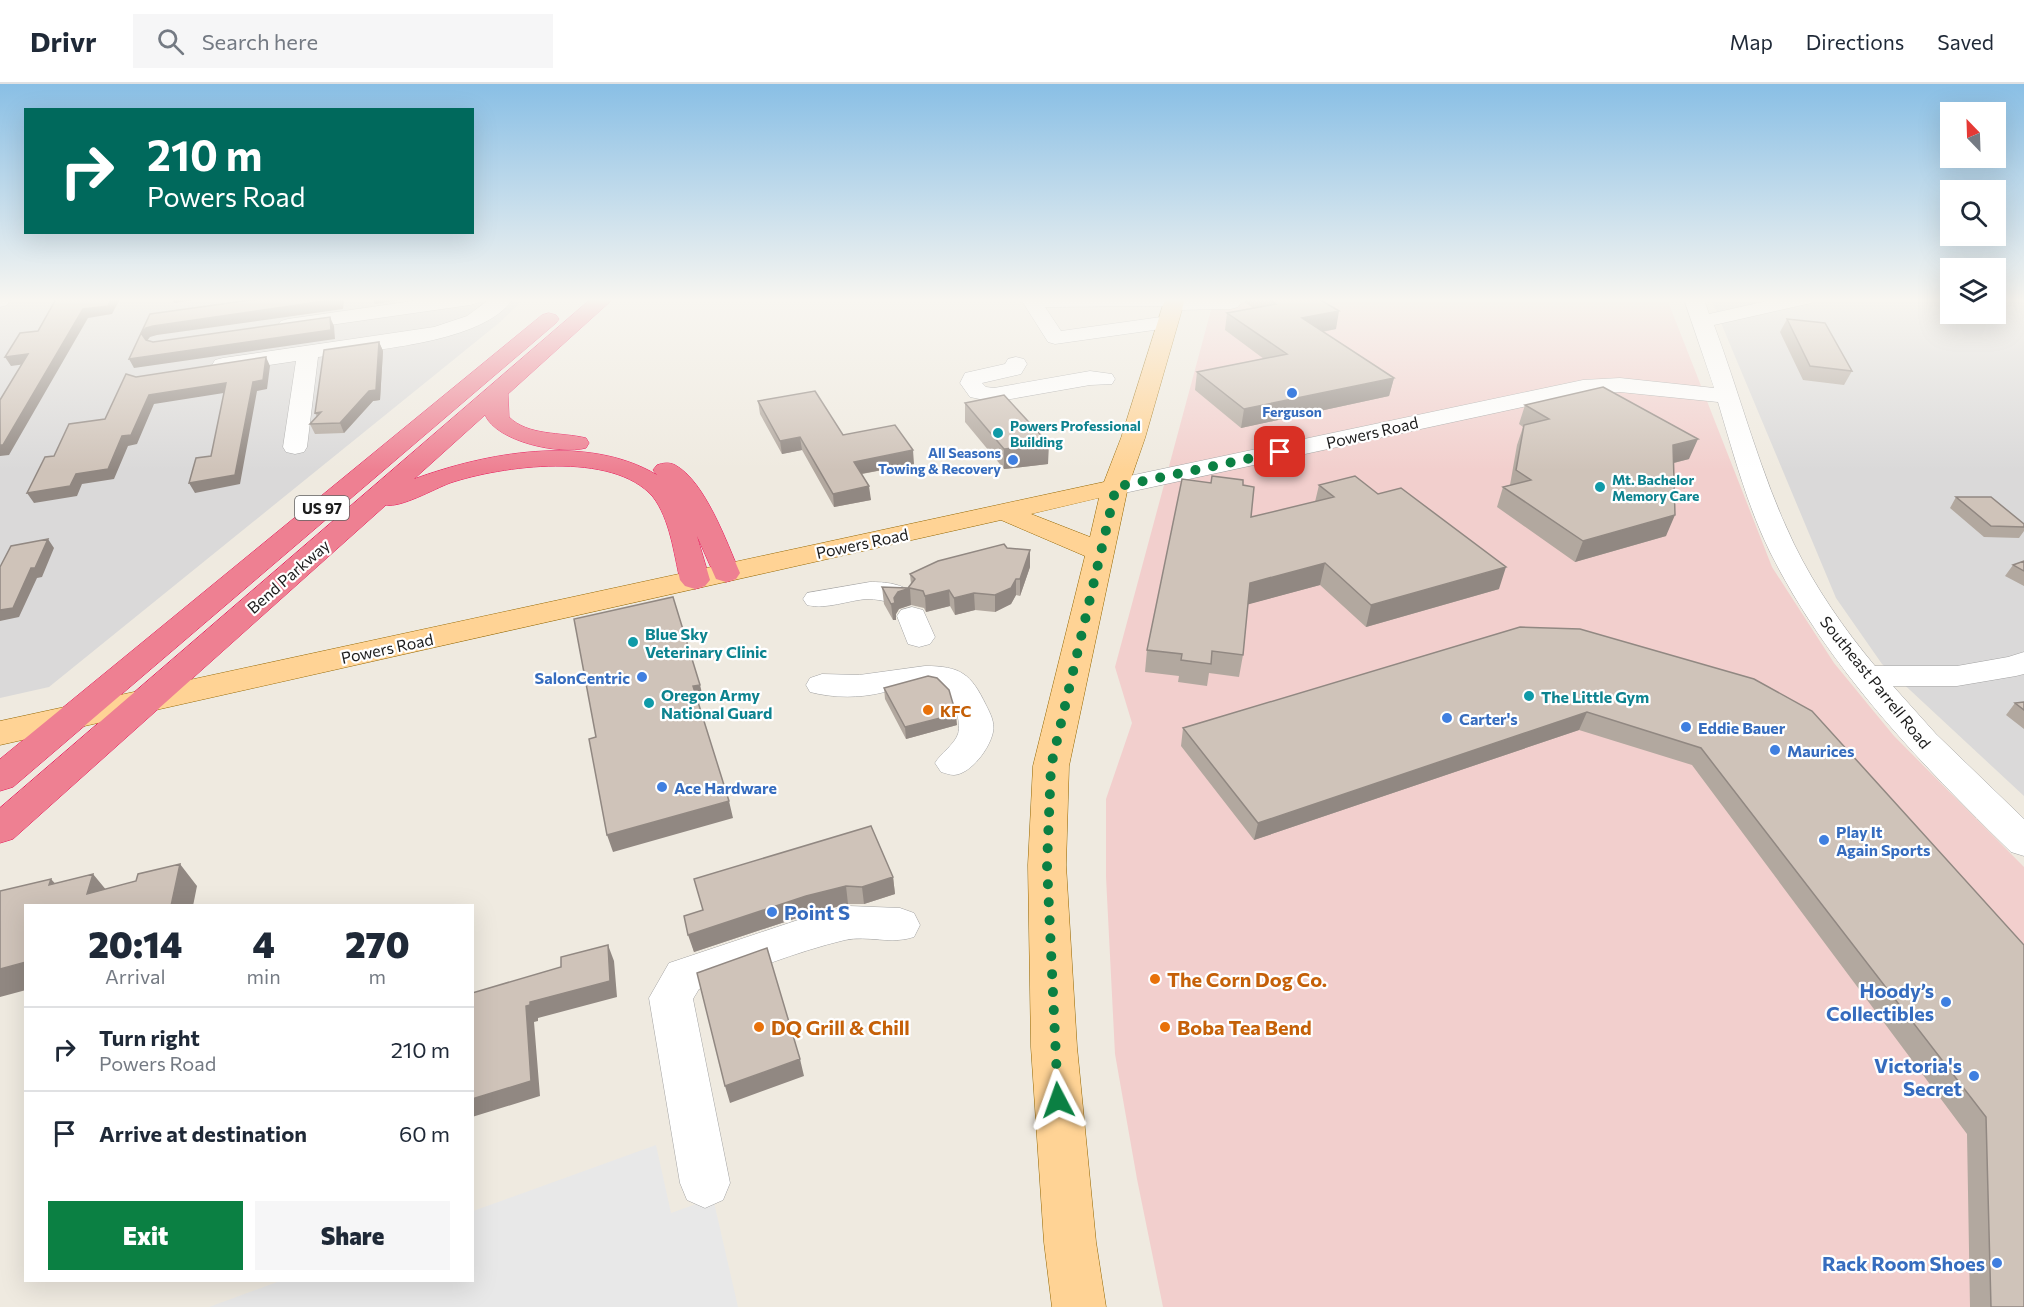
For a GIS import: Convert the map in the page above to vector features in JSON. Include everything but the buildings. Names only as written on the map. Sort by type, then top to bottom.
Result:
[{"type":"highway","name":"Bend Parkway","points":[[0,778],[504,356]]},
{"type":"highway","name":"Bend Parkway","points":[[0,829],[539,356]]},
{"type":"highway","points":[[497,394],[499,419],[512,430],[625,453],[644,459],[667,471],[692,497],[726,573]]},
{"type":"highway","points":[[362,512],[427,483],[484,466],[547,458],[602,463],[640,476],[664,495],[679,527],[696,580]]},
{"type":"main road","points":[[1079,1307],[1070,1242],[1058,1100],[1047,865],[1051,766],[1116,487],[1157,356]]},
{"type":"main road","name":"Powers Road","points":[[0,733],[1116,487]]},
{"type":"main road","points":[[1004,512],[1101,552]]},
{"type":"street","points":[[208,367],[286,356]]},
{"type":"street","points":[[295,447],[308,356]]},
{"type":"street","name":"Southeast Parrell Road","points":[[1713,356],[1773,528],[1806,592],[1837,638],[1933,752],[2024,842]]},
{"type":"street","points":[[1016,364],[1013,369],[973,378],[971,383],[978,393],[994,395],[1090,378],[1104,379]]},
{"type":"street","name":"Powers Road","points":[[1116,487],[1583,387],[1620,385],[1726,396]]},
{"type":"street","points":[[818,599],[869,589],[891,592],[910,616]]},
{"type":"street","points":[[1868,676],[1957,676],[2016,666],[2024,662]]},
{"type":"street","points":[[822,685],[861,686],[897,678],[928,676],[958,683],[977,721],[976,734],[967,749],[953,763]]},
{"type":"street","points":[[705,1183],[671,998],[684,976],[810,933],[849,923],[900,925]]},
{"type":"shaded area","points":[[0,356],[458,356],[49,687],[0,698]]},
{"type":"shaded area","points":[[1199,356],[1689,356],[1772,567],[1834,663],[1894,736],[2024,867],[2024,1307],[1163,1307],[1115,1054],[1106,877],[1106,799],[1132,723],[1115,667]]},
{"type":"shaded area","points":[[1735,356],[2024,356],[2024,796],[1882,664],[1836,598]]},
{"type":"shaded area","points":[[656,1145],[671,1213],[713,1198],[738,1307],[209,1307],[277,1282],[474,1282],[474,1211]]},
{"type":"place","name":"Ferguson","points":[[1292,393]]},
{"type":"place","name":"Powers Professional Building","points":[[998,433]]},
{"type":"place","name":"All Seasons Towing & Recovery","points":[[1013,460]]},
{"type":"place","name":"Mt. Bachelor Memory Care","points":[[1600,487]]},
{"type":"place","name":"Blue Sky Veterinary Clinic","points":[[633,642]]},
{"type":"place","name":"SalonCentric","points":[[642,677]]},
{"type":"place","name":"The Little Gym","points":[[1529,696]]},
{"type":"place","name":"Oregon Army National Guard","points":[[649,703]]},
{"type":"place","name":"KFC","points":[[928,710]]},
{"type":"place","name":"Carter's","points":[[1447,718]]},
{"type":"place","name":"Eddie Bauer","points":[[1686,727]]},
{"type":"place","name":"Maurices","points":[[1775,750]]},
{"type":"place","name":"Ace Hardware","points":[[662,787]]},
{"type":"place","name":"Play It Again Sports","points":[[1824,840]]},
{"type":"place","name":"Point S","points":[[772,912]]},
{"type":"place","name":"The Corn Dog Co.","points":[[1155,979]]},
{"type":"place","name":"Hoody’s Collectibles","points":[[1946,1002]]},
{"type":"place","name":"DQ Grill & Chill","points":[[759,1027]]},
{"type":"place","name":"Boba Tea Bend","points":[[1165,1027]]},
{"type":"place","name":"Victoria's Secret","points":[[1974,1076]]},
{"type":"place","name":"Rack Room Shoes","points":[[1997,1263]]},
{"type":"route","points":[[1058,1100],[1047,865],[1051,766],[1116,487],[1280,452]]}]
